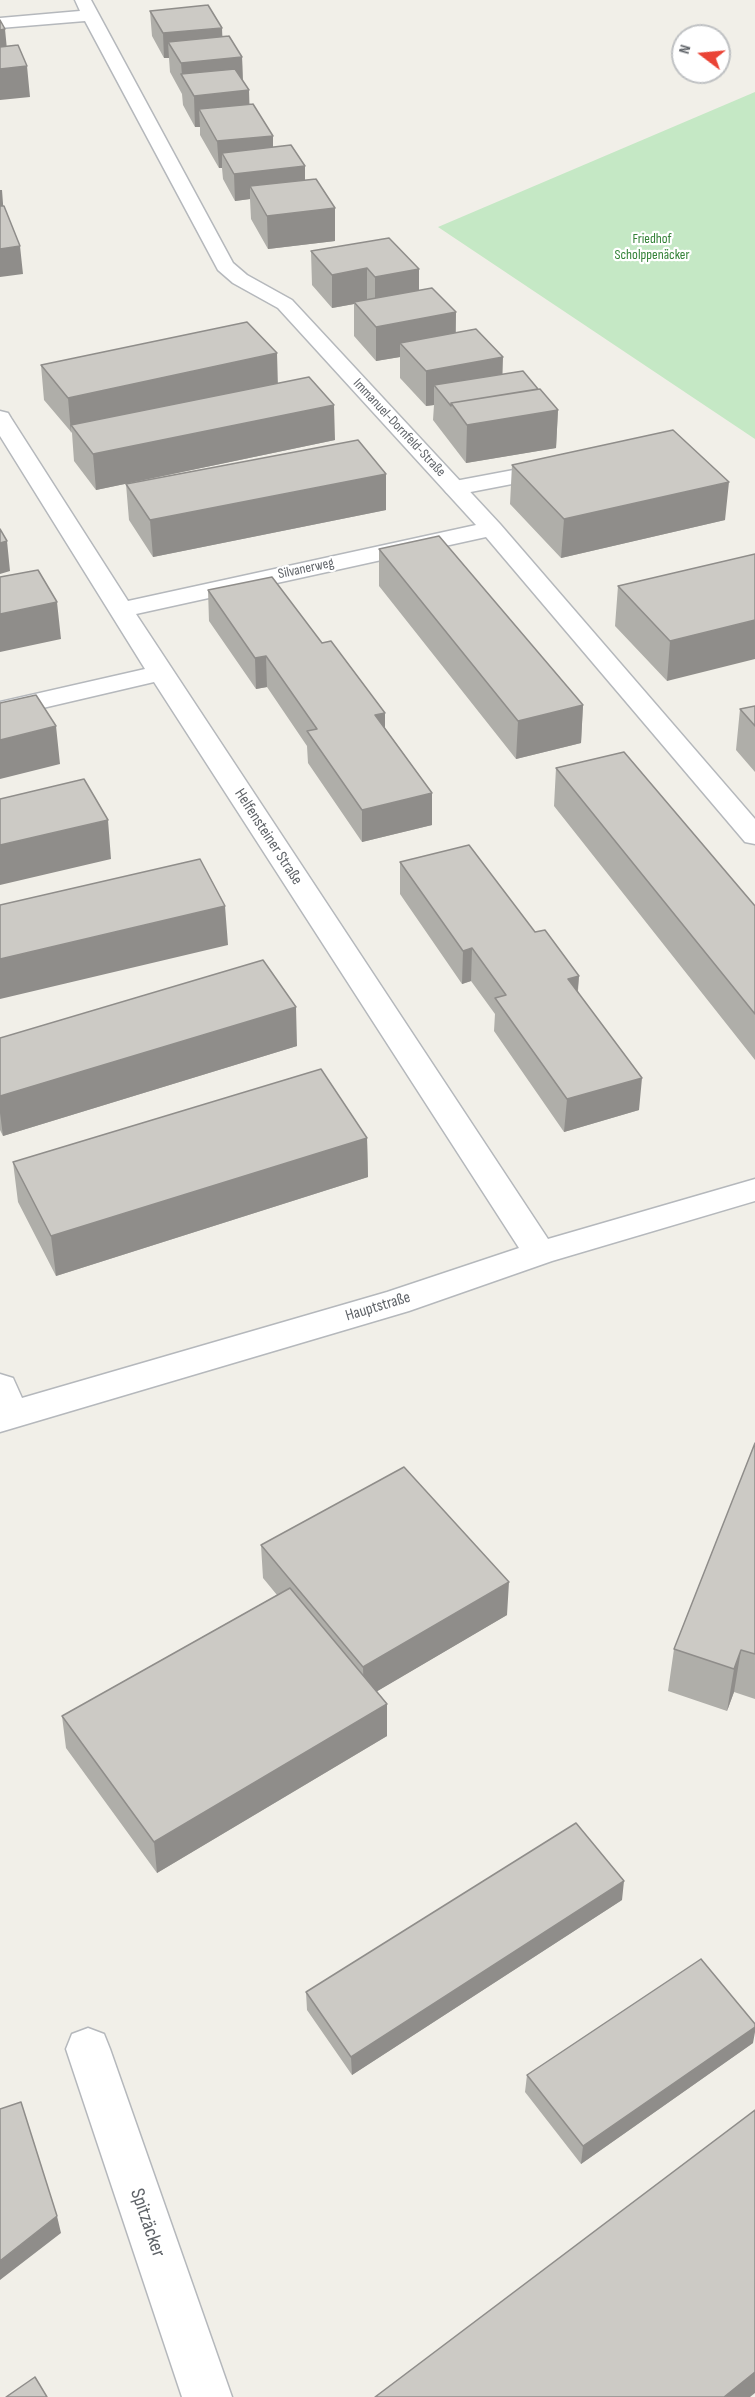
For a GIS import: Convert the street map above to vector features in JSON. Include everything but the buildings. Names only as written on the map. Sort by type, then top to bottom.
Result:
[{"type":"street","points":[[0,23],[87,7]]},
{"type":"street","name":"Immanuel-Dornfeld-Straße","points":[[87,7],[225,266],[240,279],[285,304],[492,529],[755,837]]},
{"type":"street","name":"Helfensteiner Straße","points":[[0,418],[161,673],[540,1253]]},
{"type":"street","points":[[455,488],[575,466]]},
{"type":"street","name":"Silvanerweg","points":[[121,610],[492,529]]},
{"type":"street","points":[[0,710],[161,673]]},
{"type":"street","name":"Hauptstraße","points":[[3,1407],[397,1302],[540,1253],[755,1190]]},
{"type":"street","name":"Spitzäcker","points":[[88,2049],[207,2397]]},
{"type":"green space","name":"Friedhof Scholppenäcker","points":[[755,92],[755,439],[438,227]]}]
